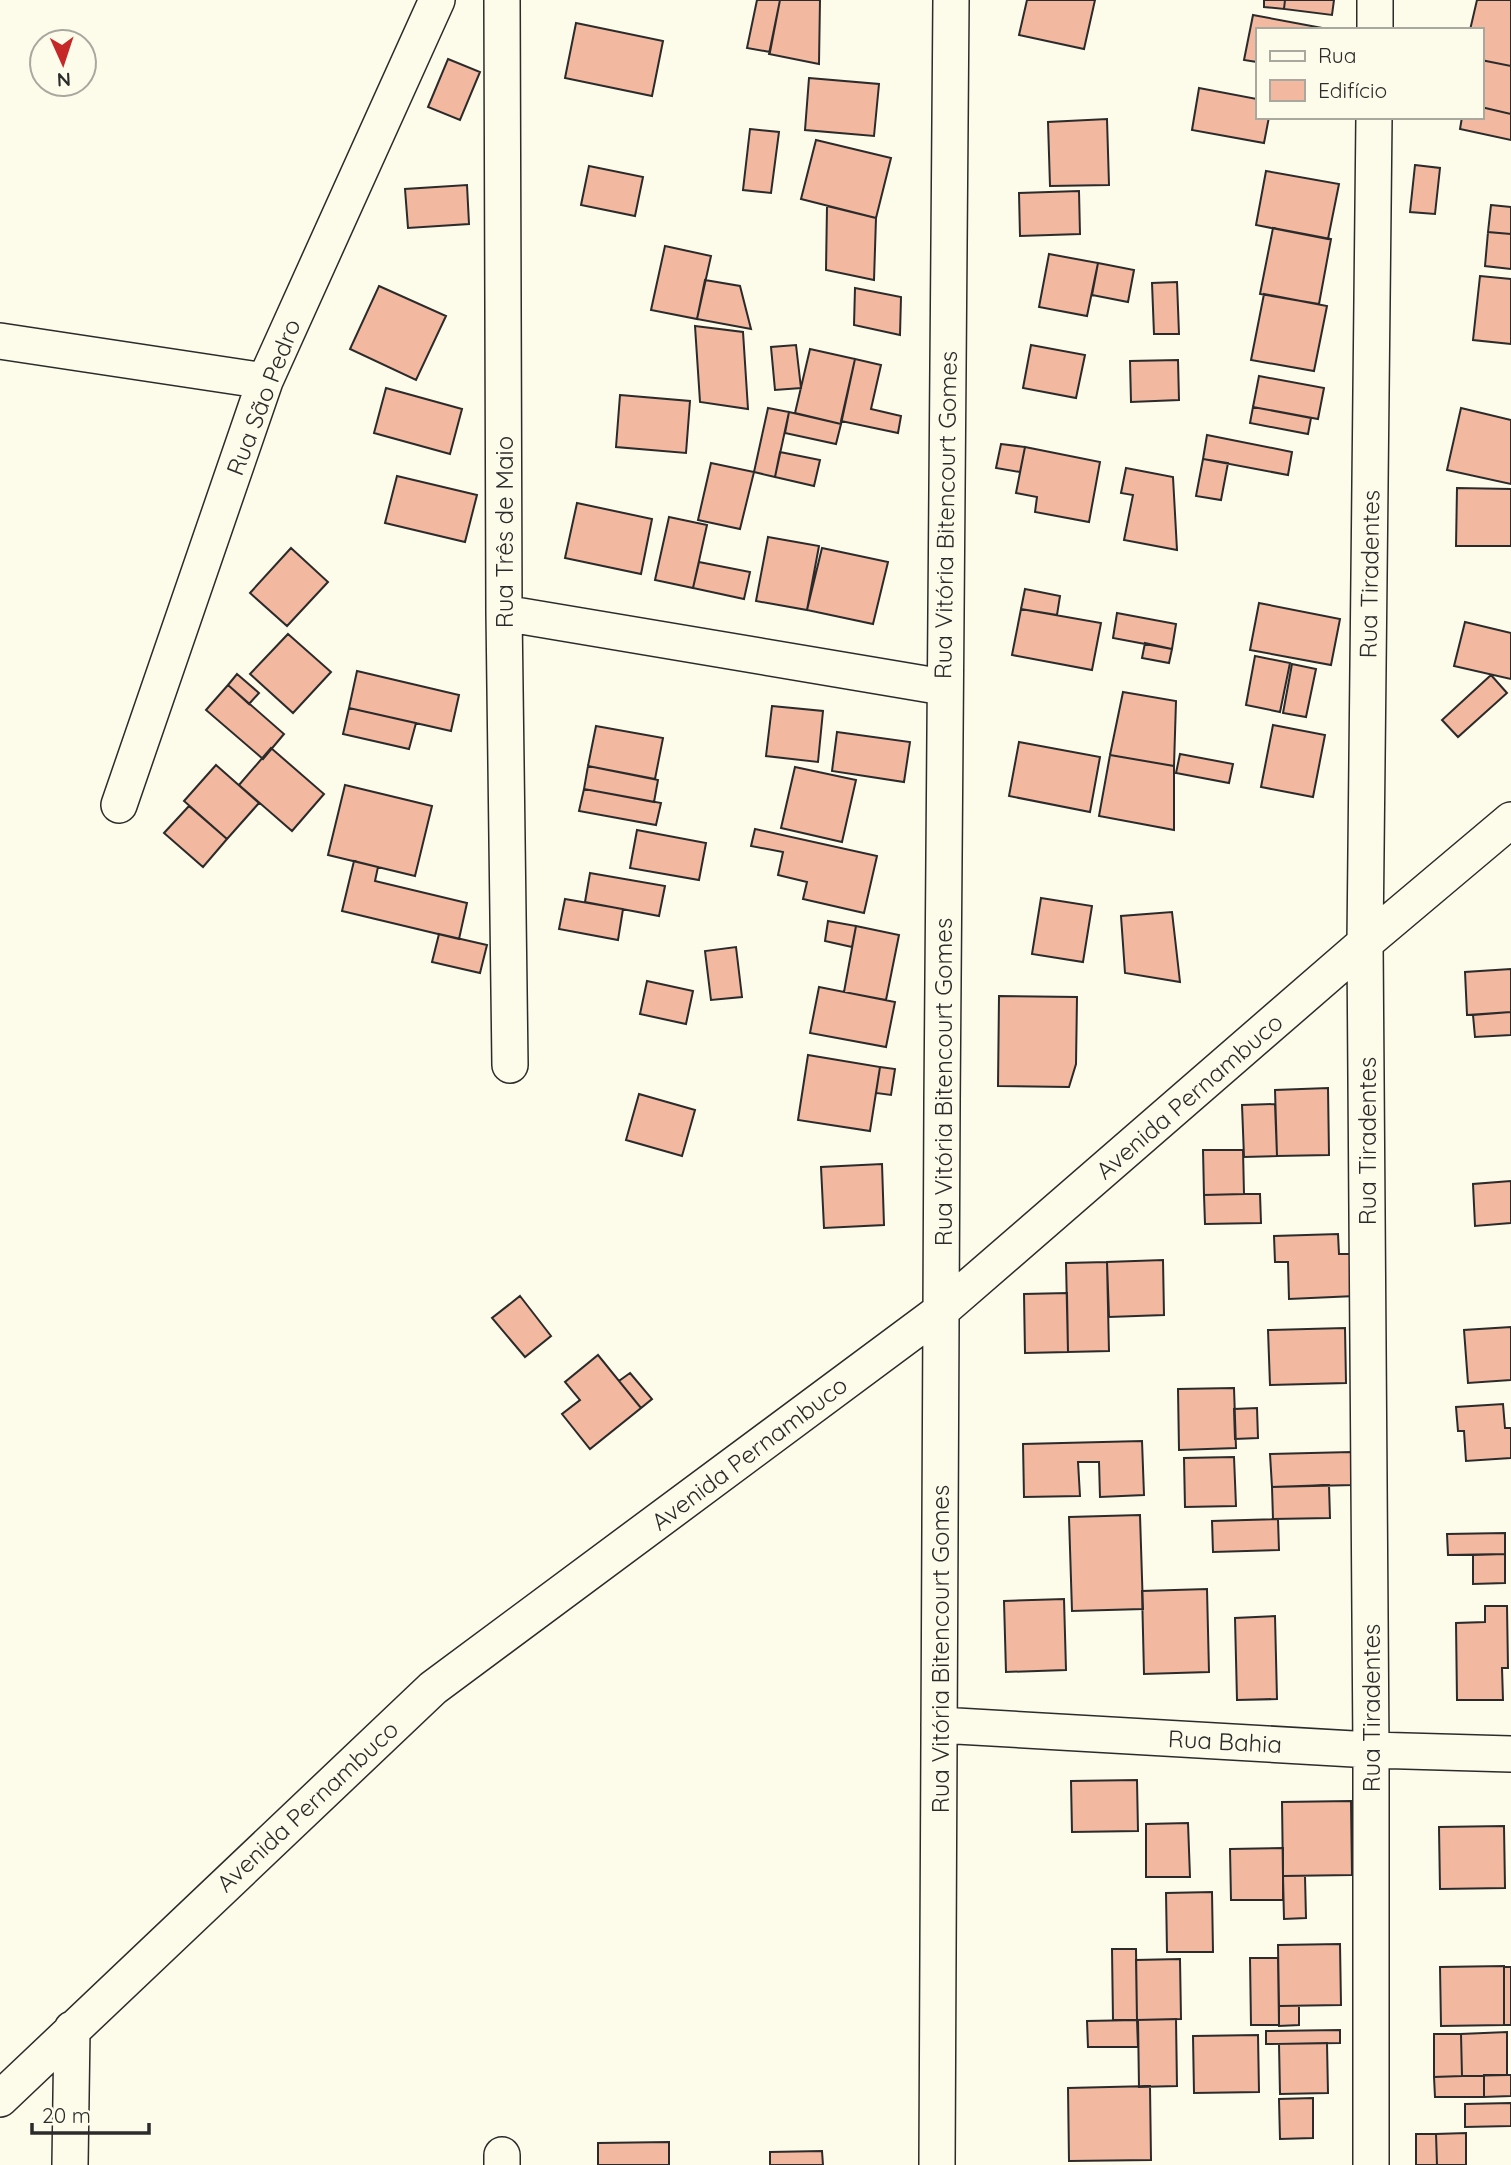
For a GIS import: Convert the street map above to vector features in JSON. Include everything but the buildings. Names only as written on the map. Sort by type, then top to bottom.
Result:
[{"type":"street","name":"Rua São Pedro","points":[[119,805],[265,382],[437,0]]},
{"type":"street","name":"Rua Três de Maio","points":[[502,0],[504,613],[510,1065]]},
{"type":"street","name":"Rua Vitória Bitencourt Gomes","points":[[937,2165],[943,687],[951,0]]},
{"type":"street","points":[[1375,0],[1375,28]]},
{"type":"street","name":"Rua Tiradentes","points":[[1371,2165],[1365,943],[1374,119]]},
{"type":"street","points":[[0,341],[265,382]]},
{"type":"street","points":[[504,613],[943,687]]},
{"type":"street","name":"Avenida Pernambuco","points":[[0,2099],[433,1688],[942,1310],[1511,820]]},
{"type":"street","name":"Rua Bahia","points":[[939,1725],[1371,1750],[1511,1754]]},
{"type":"street","points":[[70,2165],[72,2029]]}]
